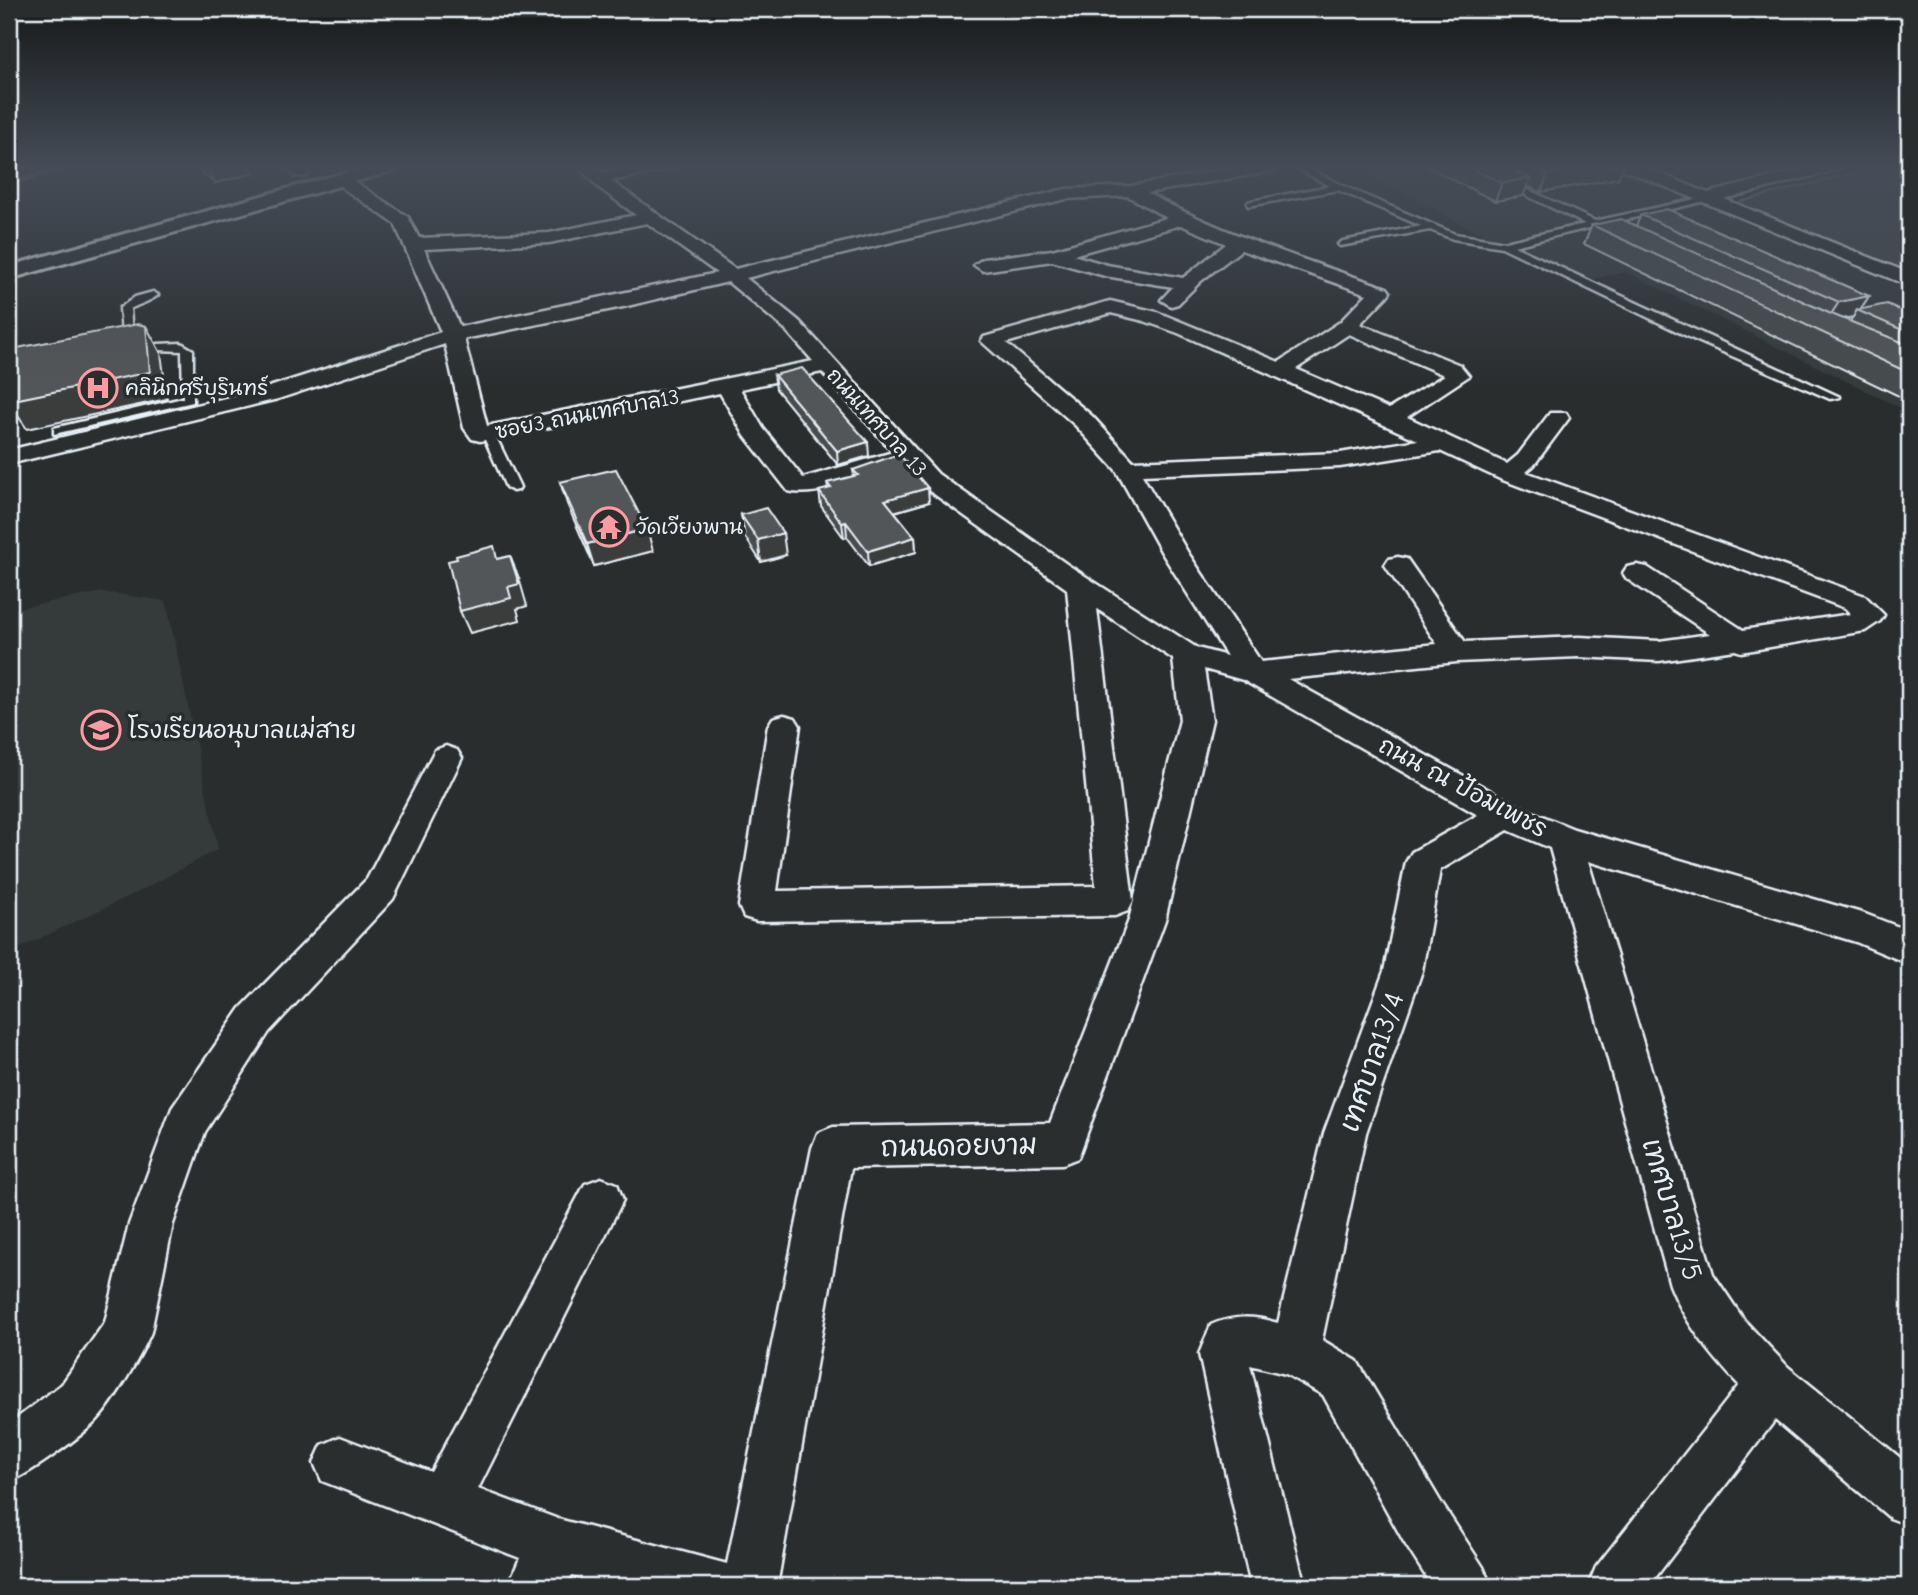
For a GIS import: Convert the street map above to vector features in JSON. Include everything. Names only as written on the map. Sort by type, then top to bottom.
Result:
[{"type":"main road","points":[[9,256],[61,240]]},
{"type":"main road","points":[[9,273],[114,240]]},
{"type":"street","name":"ซอย3 ถนนเทศบาล13","points":[[412,240],[453,335],[480,435],[825,365]]},
{"type":"street","points":[[414,244],[494,240]]},
{"type":"street","name":"ถนนเทศบาล 13","points":[[682,240],[730,274],[792,325],[929,479],[1058,572],[1080,583],[1187,655]]},
{"type":"street","points":[[9,457],[270,394],[453,335],[622,300],[879,240]]},
{"type":"street","points":[[982,265],[1053,255],[1105,240]]},
{"type":"street","points":[[1233,240],[1380,292],[1347,326],[1279,372]]},
{"type":"street","points":[[1812,240],[1909,280]]},
{"type":"street","points":[[1150,316],[1239,243]]},
{"type":"street","points":[[1053,255],[1105,270],[1186,284]]},
{"type":"street","points":[[1110,307],[1150,316],[1185,329],[1279,372],[1390,418],[1509,474],[1855,602],[1870,615],[1855,624],[1741,642],[1659,651],[1579,646],[1457,652],[1253,673],[1175,553],[1127,468],[1084,421],[991,341],[1110,307]]},
{"type":"street","points":[[1347,326],[1452,370],[1458,376],[1390,418]]},
{"type":"street","points":[[727,386],[752,430],[797,486],[817,484],[906,456]]},
{"type":"street","points":[[1509,474],[1526,460],[1559,418]]},
{"type":"street","points":[[1127,468],[1340,460],[1443,443]]},
{"type":"street","points":[[1398,565],[1457,652]]},
{"type":"street","points":[[1637,573],[1741,642]]},
{"type":"street","points":[[784,726],[757,906],[1115,901],[1080,583]]},
{"type":"street","name":"ถนน ณ ป้อมเพชร","points":[[1187,655],[1253,673],[1506,815],[1565,840],[1865,929],[1909,948]]},
{"type":"street","name":"ถนนดอยงาม","points":[[750,1586],[833,1148],[1063,1143],[1147,920],[1196,720],[1187,655]]},
{"type":"street","points":[[9,1456],[80,1402],[127,1332],[151,1224],[187,1122],[255,1020],[380,889],[446,758]]},
{"type":"street","name":"เทศบาล13/4","points":[[1295,1353],[1345,1133],[1403,971],[1424,863],[1506,815]]},
{"type":"street","name":"เทศบาล13/5","points":[[1565,840],[1693,1284],[1727,1337],[1771,1384],[1909,1499]]},
{"type":"street","points":[[443,1503],[601,1200]]},
{"type":"street","points":[[1278,1586],[1223,1353],[1228,1342],[1240,1338],[1295,1353],[1326,1367],[1340,1378],[1423,1523],[1464,1586]]},
{"type":"street","points":[[1615,1586],[1771,1384]]},
{"type":"street","points":[[340,1463],[443,1503],[546,1566],[714,1586]]},
{"type":"lane","points":[[1343,244],[1361,240]]},
{"type":"lane","points":[[1479,240],[1505,245],[1685,331],[1834,397]]},
{"type":"lane","points":[[1505,245],[1524,240]]},
{"type":"lane","points":[[58,431],[189,400],[187,350],[181,346],[139,339],[127,334],[125,308],[128,304],[153,295]]},
{"type":"lane","points":[[489,435],[513,487]]},
{"type":"shaded area","points":[[1493,240],[1790,240],[1909,290],[1909,412],[1626,272],[1573,283]]},
{"type":"shaded area","points":[[1829,240],[1909,240],[1909,272]]},
{"type":"shaded area","name":"โรงเรียนอนุบาลแม่สาย","points":[[102,592],[166,601],[218,849],[138,892],[9,953],[9,610]]},
{"type":"building","points":[[1625,240],[1668,240],[1829,313],[1909,345],[1909,373]]},
{"type":"building","points":[[1699,240],[1740,240],[1869,296],[1839,302]]},
{"type":"building","points":[[1887,304],[1909,314],[1909,333],[1857,310]]},
{"type":"building","points":[[138,324],[146,326],[150,372],[9,401],[12,349]]},
{"type":"building","points":[[802,368],[868,442],[837,451],[774,375]]},
{"type":"building","points":[[899,454],[928,488],[885,500],[915,537],[868,551],[846,522],[842,523],[819,491],[831,488],[827,483],[858,475],[853,470]]},
{"type":"building","name":"วัดเวียงพาน","points":[[616,469],[647,529],[587,544],[560,482]]},
{"type":"building","points":[[766,508],[783,533],[758,540],[741,515]]},
{"type":"building","points":[[494,546],[497,559],[510,556],[519,584],[508,587],[511,598],[460,611],[448,561],[457,559],[456,556]]},
{"type":"place","name":"คลินิกศรีบุรินทร์","points":[[98,388]]},
{"type":"place","name":"วัดเวียงพาน","points":[[609,527]]},
{"type":"place","name":"โรงเรียนอนุบาลแม่สาย","points":[[101,730]]}]
